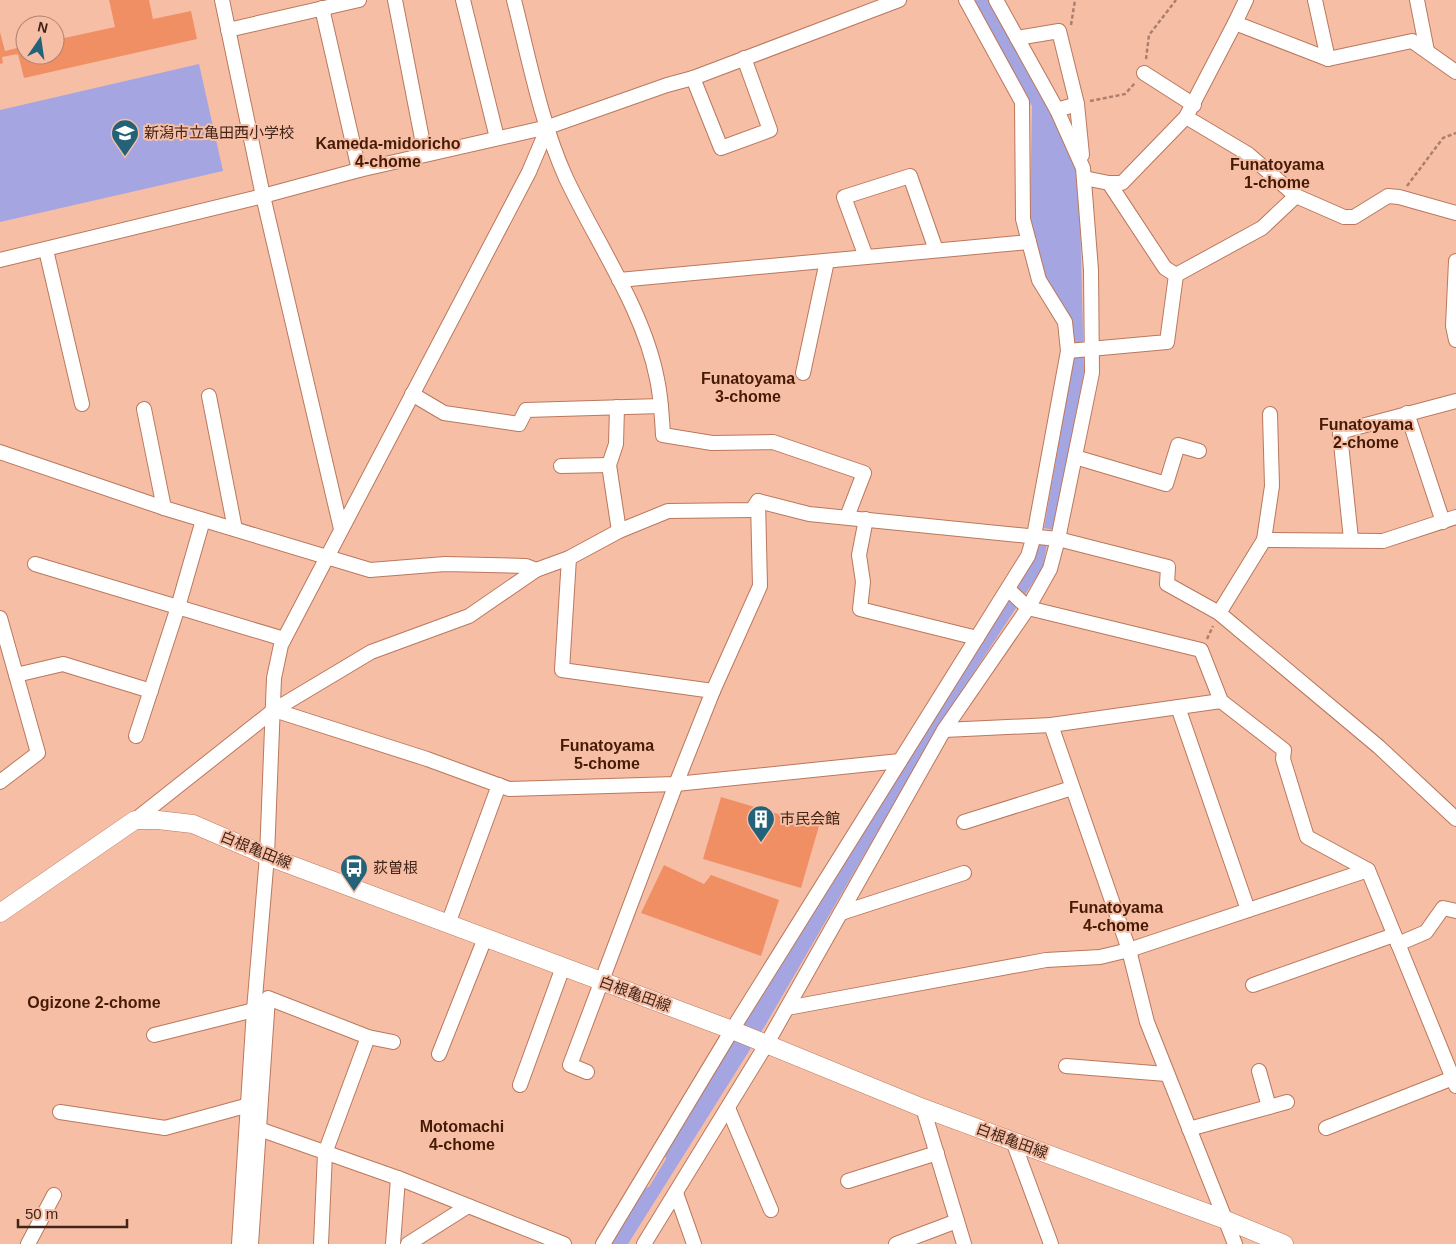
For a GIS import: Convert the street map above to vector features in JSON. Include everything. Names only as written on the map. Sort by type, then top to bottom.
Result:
[{"type":"main road","name":"白根亀田線","points":[[135,820],[158,820],[193,824],[267,856],[732,1030],[923,1108],[1226,1220],[1284,1244]]},
{"type":"main road","points":[[0,913],[135,820]]},
{"type":"street","points":[[222,0],[263,196],[341,529]]},
{"type":"street","points":[[228,30],[357,0]]},
{"type":"street","points":[[394,0],[426,154]]},
{"type":"street","points":[[463,0],[497,138]]},
{"type":"street","points":[[514,0],[548,128],[566,177],[619,280],[646,340],[657,378],[663,436],[712,443],[773,442],[864,473],[847,517]]},
{"type":"street","points":[[0,260],[263,196],[359,170],[548,128],[693,78],[899,0]]},
{"type":"street","points":[[603,1244],[732,1030],[1008,589],[1028,556],[1034,536],[1068,351],[1065,322],[1039,280],[1023,218],[1022,102],[966,0]]},
{"type":"street","points":[[996,0],[1057,110],[1084,173],[1109,183],[1122,183],[1190,111],[1246,0]]},
{"type":"street","points":[[1315,0],[1328,59]]},
{"type":"street","points":[[1418,0],[1427,51]]},
{"type":"street","points":[[322,8],[359,170]]},
{"type":"street","points":[[1235,23],[1328,59],[1412,41],[1456,72]]},
{"type":"street","points":[[644,1244],[766,1045],[944,730],[1028,608],[1050,569],[1058,539],[1092,372],[1090,270],[1084,173],[1077,104],[1059,31],[1017,38]]},
{"type":"street","points":[[693,78],[721,148],[770,130],[744,58]]},
{"type":"street","points":[[1144,73],[1190,111],[1248,154],[1296,196],[1344,217],[1354,216],[1388,196],[1399,197],[1456,213]]},
{"type":"street","points":[[1057,110],[1077,104]]},
{"type":"street","points":[[239,1244],[254,1010],[267,856],[274,678],[284,639],[372,474],[528,172],[548,128]]},
{"type":"street","points":[[866,257],[844,197],[910,176],[936,250]]},
{"type":"street","points":[[1109,183],[1165,268],[1176,275]]},
{"type":"street","points":[[1176,275],[1262,228],[1296,196]]},
{"type":"street","points":[[619,280],[1029,242]]},
{"type":"street","points":[[46,250],[82,404]]},
{"type":"street","points":[[803,373],[827,261]]},
{"type":"street","points":[[1456,261],[1453,326],[1456,340]]},
{"type":"street","points":[[1068,351],[1167,342],[1176,275]]},
{"type":"street","points":[[412,394],[444,413],[519,424],[526,410],[661,406]]},
{"type":"street","points":[[209,396],[235,529]]},
{"type":"street","points":[[1351,539],[1340,434],[1347,430],[1456,401]]},
{"type":"street","points":[[617,407],[616,444],[609,466],[619,530]]},
{"type":"street","points":[[144,409],[164,508]]},
{"type":"street","points":[[1264,540],[1351,539],[1383,541],[1449,520],[1407,413]]},
{"type":"street","points":[[1219,613],[1264,540],[1272,486],[1270,414]]},
{"type":"street","points":[[1075,456],[1166,484],[1178,445],[1199,451]]},
{"type":"street","points":[[0,452],[164,508],[370,570],[445,564],[526,566],[536,570]]},
{"type":"street","points":[[561,466],[609,466]]},
{"type":"street","points":[[758,501],[809,514],[1058,539],[1168,567],[1167,584],[1219,613],[1379,747],[1456,819]]},
{"type":"street","points":[[135,820],[274,710],[371,652],[469,616],[536,570],[569,558],[619,530],[668,511],[752,510],[758,501]]},
{"type":"street","points":[[588,1072],[570,1066],[676,784],[760,586],[758,501]]},
{"type":"street","points":[[866,519],[859,555],[863,582],[860,609],[977,638]]},
{"type":"street","points":[[136,736],[178,607],[203,520]]},
{"type":"street","points":[[569,558],[562,670],[714,691]]},
{"type":"street","points":[[35,564],[284,639]]},
{"type":"street","points":[[1008,589],[1028,608],[1201,650],[1221,701],[1284,750],[1283,758],[1307,837],[1368,870],[1454,1082],[1326,1128]]},
{"type":"street","points":[[0,618],[38,753],[0,782]]},
{"type":"street","points":[[16,674],[63,664],[151,691]]},
{"type":"street","points":[[944,730],[1050,725],[1221,701]]},
{"type":"street","points":[[1178,707],[1248,910]]},
{"type":"street","points":[[274,710],[509,788],[676,784],[900,761]]},
{"type":"street","points":[[1050,725],[1129,950],[1147,1022],[1235,1244]]},
{"type":"street","points":[[448,924],[498,785]]},
{"type":"street","points":[[964,822],[1072,788]]},
{"type":"street","points":[[787,1008],[1046,960],[1100,957],[1129,950],[1368,870]]},
{"type":"street","points":[[841,913],[964,873]]},
{"type":"street","points":[[1253,986],[1426,932],[1443,908],[1456,911]]},
{"type":"street","points":[[440,1054],[485,938]]},
{"type":"street","points":[[520,1084],[563,967]]},
{"type":"street","points":[[251,1244],[268,998],[368,1037],[392,1042]]},
{"type":"street","points":[[154,1035],[254,1010]]},
{"type":"street","points":[[321,1244],[325,1152],[368,1037]]},
{"type":"street","points":[[1066,1066],[1166,1074]]},
{"type":"street","points":[[1259,1071],[1269,1107]]},
{"type":"street","points":[[1188,1129],[1287,1102]]},
{"type":"street","points":[[60,1112],[165,1128],[249,1105]]},
{"type":"street","points":[[728,1108],[771,1210]]},
{"type":"street","points":[[923,1108],[964,1244]]},
{"type":"street","points":[[259,1129],[398,1178],[564,1244]]},
{"type":"street","points":[[1013,1141],[1051,1244]]},
{"type":"street","points":[[848,1181],[937,1153]]},
{"type":"street","points":[[393,1244],[398,1178]]},
{"type":"street","points":[[676,1193],[694,1244]]},
{"type":"street","points":[[28,1244],[54,1195]]},
{"type":"street","points":[[408,1244],[468,1206]]},
{"type":"street","points":[[896,1244],[957,1221]]},
{"type":"path","points":[[1059,31],[1070,29],[1075,0]]},
{"type":"path","points":[[1399,197],[1443,138],[1456,133]]},
{"type":"path","points":[[1201,650],[1219,613]]},
{"type":"shaded area","points":[[971,0],[992,0],[1055,117],[1079,179],[1084,372],[1054,530],[1044,528],[1075,351],[1042,276],[1030,218],[1032,106]]},
{"type":"shaded area","points":[[199,64],[223,171],[0,222],[0,110]]},
{"type":"shaded area","points":[[1048,538],[1043,567],[940,724],[766,1024],[628,1244],[609,1244],[641,1189],[649,1187],[666,1159],[664,1151],[1040,543]]},
{"type":"building","points":[[109,0],[149,0],[153,19],[191,11],[197,39],[24,78],[21,65],[65,65],[65,38],[115,27]]},
{"type":"building","points":[[0,32],[5,51],[15,48],[15,55],[2,57],[3,63],[0,64]]},
{"type":"building","name":"市民会館","points":[[721,797],[819,826],[801,888],[703,859]]},
{"type":"building","points":[[664,865],[704,884],[711,875],[779,900],[761,956],[641,913]]},
{"type":"place","name":"新潟市立亀田西小学校","points":[[125,157]]},
{"type":"place","name":"市民会館","points":[[761,843]]},
{"type":"place","name":"荻曽根","points":[[354,892]]},
{"type":"district","name":"Kameda-midoricho 4-chome","points":[[388,152]]},
{"type":"district","name":"Funatoyama 1-chome","points":[[1277,173]]},
{"type":"district","name":"Funatoyama 3-chome","points":[[748,387]]},
{"type":"district","name":"Funatoyama 2-chome","points":[[1366,433]]},
{"type":"district","name":"Funatoyama 5-chome","points":[[607,754]]},
{"type":"district","name":"Funatoyama 4-chome","points":[[1116,916]]},
{"type":"district","name":"Ogizone 2-chome","points":[[94,1002]]},
{"type":"district","name":"Motomachi 4-chome","points":[[462,1135]]}]
